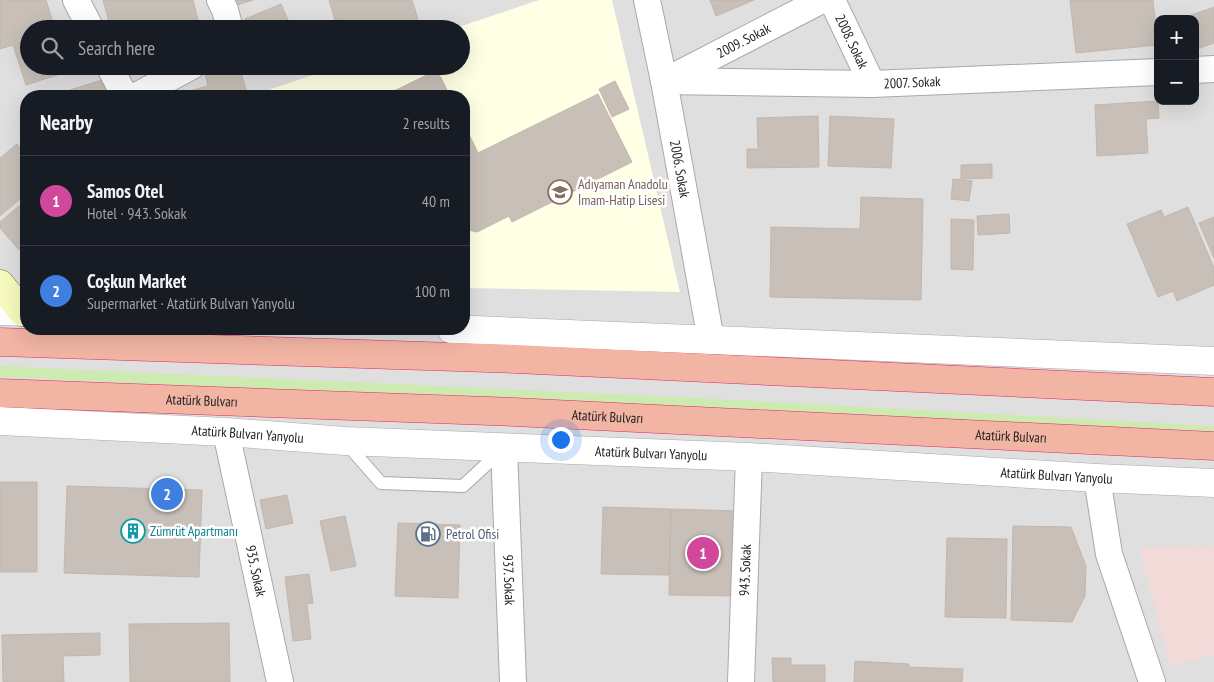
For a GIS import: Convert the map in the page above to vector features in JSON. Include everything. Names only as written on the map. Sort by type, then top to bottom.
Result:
[{"type":"highway","points":[[0,342],[515,358],[1214,392]]},
{"type":"highway","name":"Atatürk Bulvarı","points":[[0,393],[514,412],[1214,446]]},
{"type":"main road","points":[[0,284],[16,311]]},
{"type":"street","points":[[76,0],[86,20]]},
{"type":"street","points":[[220,0],[227,20]]},
{"type":"street","name":"2006. Sokak","points":[[647,0],[664,81],[711,340]]},
{"type":"street","name":"2009. Sokak","points":[[664,81],[822,0]]},
{"type":"street","name":"2008. Sokak","points":[[832,0],[872,84]]},
{"type":"street","points":[[1199,70],[1214,69]]},
{"type":"street","name":"2007. Sokak","points":[[664,81],[872,84],[1154,72]]},
{"type":"street","points":[[114,75],[121,90]]},
{"type":"street","points":[[147,90],[175,75]]},
{"type":"street","points":[[470,330],[1214,361]]},
{"type":"street","name":"Atatürk Bulvarı Yanyolu","points":[[0,421],[226,432],[344,441],[749,457],[1097,478],[1214,483]]},
{"type":"street","name":"935. Sokak","points":[[226,432],[280,682]]},
{"type":"street","name":"937. Sokak","points":[[504,448],[513,682]]},
{"type":"street","name":"943. Sokak","points":[[742,682],[749,457]]},
{"type":"street","points":[[1097,478],[1109,554],[1152,682]]},
{"type":"lane","points":[[344,441],[381,483],[463,486],[504,448]]},
{"type":"shaded area","points":[[0,0],[1214,0],[1214,682],[0,682]]},
{"type":"shaded area","name":"Adıyaman Anadolu İmam-Hatip Lisesi","points":[[539,0],[612,0],[680,292],[470,288],[470,90],[268,90],[313,75],[470,75],[470,23]]},
{"type":"shaded area","points":[[1214,546],[1214,655],[1170,665],[1139,547]]},
{"type":"green space","points":[[0,366],[700,398],[1214,426],[1214,440],[700,410],[0,377]]},
{"type":"building","points":[[46,0],[52,20],[20,20],[20,67],[13,45],[0,49],[0,1]]},
{"type":"building","points":[[103,0],[193,0],[198,20],[109,20]]},
{"type":"building","points":[[232,0],[253,0],[234,6]]},
{"type":"building","points":[[329,0],[412,0],[418,19],[415,20],[335,20]]},
{"type":"building","points":[[710,0],[754,0],[716,16]]},
{"type":"building","points":[[1070,0],[1153,0],[1154,45],[1076,53]]},
{"type":"building","points":[[281,4],[288,20],[245,20]]},
{"type":"building","points":[[1214,7],[1214,43],[1199,48],[1199,15],[1192,15]]},
{"type":"building","points":[[23,75],[57,75],[26,85]]},
{"type":"building","points":[[205,75],[242,75],[246,90],[193,90],[208,86]]},
{"type":"building","points":[[427,75],[440,75],[447,90],[396,90]]},
{"type":"building","points":[[102,80],[105,90],[70,90]]},
{"type":"building","points":[[615,81],[629,109],[612,117],[599,89]]},
{"type":"building","points":[[598,94],[632,162],[512,222],[509,216],[477,232],[470,230],[470,136],[478,153]]},
{"type":"building","points":[[1154,101],[1154,105],[1158,105],[1159,118],[1146,119],[1148,153],[1097,156],[1095,105]]},
{"type":"building","points":[[818,116],[819,167],[747,168],[747,149],[758,149],[757,118]]},
{"type":"building","points":[[830,116],[894,119],[891,168],[828,166]]},
{"type":"building","points":[[17,144],[20,148],[20,199],[0,216],[0,158]]},
{"type":"building","points":[[992,164],[992,178],[961,179],[961,165]]},
{"type":"building","points":[[953,179],[972,181],[969,201],[951,199]]},
{"type":"building","points":[[861,197],[923,199],[921,300],[770,297],[771,227],[860,229]]},
{"type":"building","points":[[20,205],[20,250],[0,228],[0,222]]},
{"type":"building","points":[[1188,207],[1214,268],[1214,285],[1177,301],[1173,291],[1158,297],[1127,224],[1161,210],[1164,217]]},
{"type":"building","points":[[1009,214],[1010,233],[978,235],[977,216]]},
{"type":"building","points":[[1214,217],[1214,258],[1199,223]]},
{"type":"building","points":[[951,219],[974,220],[973,270],[951,269]]},
{"type":"building","points":[[0,482],[37,482],[37,572],[0,572]]},
{"type":"building","name":"Zümrüt Apartmanı","points":[[67,486],[202,490],[199,577],[64,573]]},
{"type":"building","points":[[287,495],[293,523],[266,529],[260,500]]},
{"type":"building","points":[[603,507],[671,509],[669,575],[601,574]]},
{"type":"building","points":[[671,509],[738,511],[735,596],[669,595]]},
{"type":"building","points":[[345,516],[356,566],[331,571],[320,521]]},
{"type":"building","points":[[398,523],[460,525],[458,598],[395,596]]},
{"type":"building","points":[[1013,526],[1071,527],[1086,566],[1085,596],[1072,622],[1011,620]]},
{"type":"building","points":[[947,538],[1007,539],[1006,618],[945,617]]},
{"type":"building","points":[[309,574],[313,603],[307,604],[311,639],[293,641],[285,577]]},
{"type":"building","points":[[229,623],[230,682],[130,682],[129,624]]},
{"type":"building","points":[[100,633],[100,655],[63,656],[64,682],[3,682],[2,635]]},
{"type":"building","points":[[772,658],[791,658],[791,665],[825,665],[825,682],[773,682]]},
{"type":"building","points":[[855,661],[909,664],[909,667],[963,669],[962,682],[854,682]]},
{"type":"place","name":"Adıyaman Anadolu İmam-Hatip Lisesi","points":[[560,192]]},
{"type":"place","name":"Coşkun Market","points":[[167,494]]},
{"type":"place","name":"Zümrüt Apartmanı","points":[[133,531]]},
{"type":"place","name":"Petrol Ofisi","points":[[428,534]]},
{"type":"place","name":"Samos Otel","points":[[703,553]]}]
